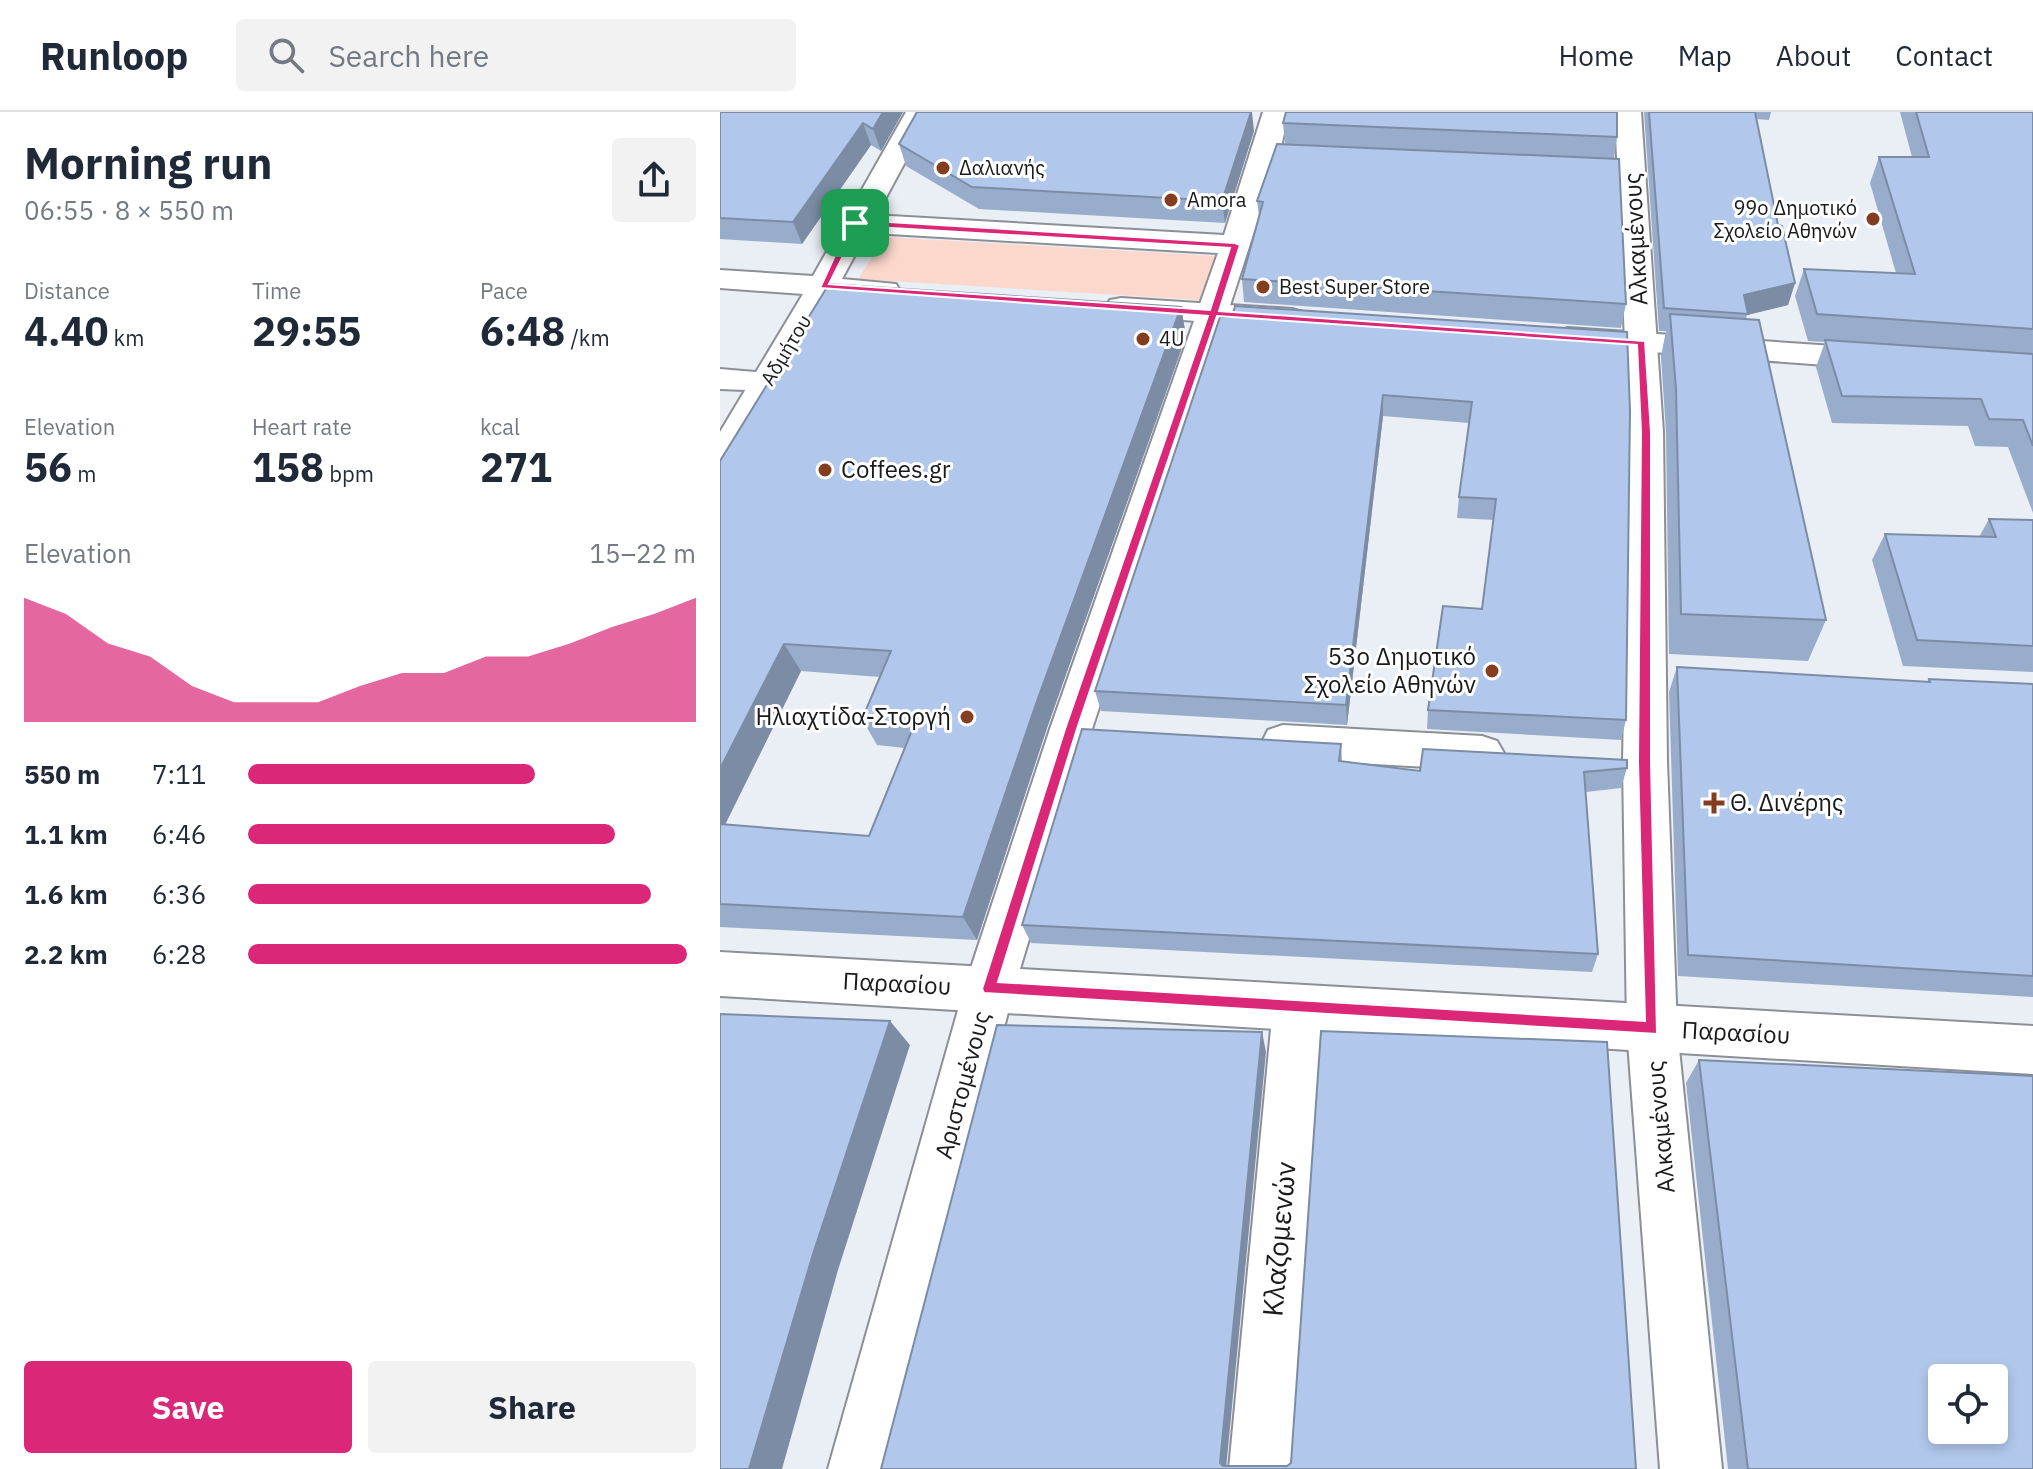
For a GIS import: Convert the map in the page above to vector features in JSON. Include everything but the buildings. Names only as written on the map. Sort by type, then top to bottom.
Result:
[{"type":"street","name":"Αδμήτου","points":[[720,461],[823,286],[855,223],[919,112]]},
{"type":"street","name":"Αλκαμένους","points":[[1628,112],[1618,170],[1642,343],[1661,673],[1629,761],[1691,1469]]},
{"type":"street","name":"Αριστομένους","points":[[859,1469],[989,989],[1071,729],[1272,133]]},
{"type":"street","points":[[855,223],[1235,245]]},
{"type":"street","points":[[720,279],[917,293]]},
{"type":"street","points":[[1089,305],[1324,321]]},
{"type":"street","points":[[1531,335],[1908,361]]},
{"type":"street","points":[[720,379],[767,381]]},
{"type":"street","points":[[1071,729],[1116,732]]},
{"type":"street","points":[[1241,739],[1520,755]]},
{"type":"street","name":"Παρασίου","points":[[720,974],[2033,1051]]},
{"type":"street","name":"Κλαζομενών","points":[[1260,1469],[1298,1008]]},
{"type":"shaded area","points":[[885,237],[1216,256],[1202,300],[858,279]]},
{"type":"place","name":"Δαλιανής","points":[[943,168]]},
{"type":"place","name":"Amora","points":[[1171,200]]},
{"type":"place","name":"99ο Δημοτικό Σχολείο Αθηνών","points":[[1873,219]]},
{"type":"place","name":"Best Super Store","points":[[1263,287]]},
{"type":"place","name":"4U","points":[[1143,339]]},
{"type":"place","name":"Coffees.gr","points":[[825,470]]},
{"type":"place","name":"53ο Δημοτικό Σχολείο Αθηνών","points":[[1492,671]]},
{"type":"place","name":"Ηλιαχτίδα-Στοργή","points":[[967,717]]},
{"type":"place","name":"Θ. Δινέρης","points":[[1714,803]]},
{"type":"route","points":[[855,223],[823,286],[1116,307],[1213,313],[1642,343],[1646,432],[1645,762],[1652,1029],[989,989],[1071,729],[1213,313],[1235,245],[855,223]]}]
